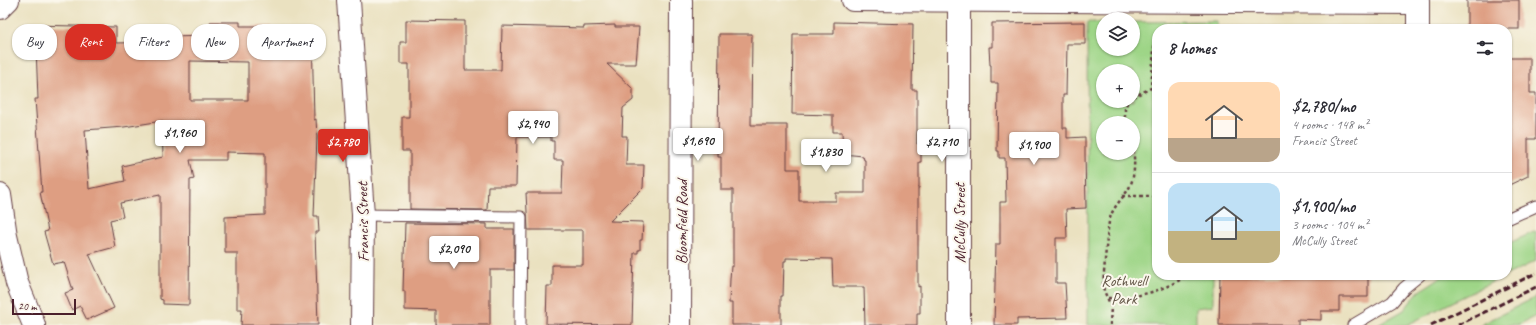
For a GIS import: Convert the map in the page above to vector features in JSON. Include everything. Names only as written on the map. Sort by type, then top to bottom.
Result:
[{"type":"street","name":"Francis Street","points":[[349,0],[363,215],[362,325]]},
{"type":"street","name":"Bloomfield Road","points":[[680,325],[681,0]]},
{"type":"street","points":[[853,0],[1418,1],[1418,24]]},
{"type":"street","name":"McCully Street","points":[[959,0],[960,325]]},
{"type":"street","points":[[0,195],[6,236],[17,283],[34,325]]},
{"type":"lane","points":[[1512,217],[1536,206]]},
{"type":"lane","points":[[363,215],[521,217],[520,325]]},
{"type":"lane","points":[[1353,325],[1392,302],[1404,288],[1414,280]]},
{"type":"path","points":[[1140,94],[1151,88],[1152,75]]},
{"type":"path","points":[[1110,325],[1111,306],[1104,291],[1103,284],[1110,222],[1113,210],[1121,196],[1129,188],[1132,179],[1134,160]]},
{"type":"path","points":[[1121,196],[1152,196]]},
{"type":"path","points":[[1108,298],[1128,298],[1155,292],[1178,280]]},
{"type":"green space","name":"Rothwell Park","points":[[1217,21],[1217,24],[1152,24],[1152,280],[1213,280],[1213,306],[1196,308],[1196,325],[1088,325],[1087,22],[1096,22],[1096,56],[1140,56],[1140,22]]},
{"type":"green space","points":[[1536,231],[1536,261],[1512,273],[1512,242]]},
{"type":"green space","points":[[1436,280],[1496,280],[1407,325],[1378,325],[1404,310],[1418,292]]},
{"type":"green space","points":[[1536,297],[1536,316],[1518,325],[1480,325]]},
{"type":"building","points":[[1467,0],[1519,0],[1519,29],[1512,29],[1512,24],[1467,24]]},
{"type":"building","points":[[406,20],[465,21],[465,70],[501,70],[502,26],[584,28],[584,26],[615,25],[615,27],[639,27],[636,64],[607,64],[633,89],[633,100],[623,108],[622,136],[627,136],[626,165],[644,165],[643,188],[610,221],[643,222],[640,250],[638,250],[638,253],[634,253],[632,325],[546,324],[547,286],[552,286],[552,265],[583,265],[583,230],[528,230],[526,193],[562,193],[563,160],[554,160],[554,141],[551,141],[551,137],[517,137],[516,186],[488,186],[487,210],[410,209],[410,151],[402,151],[402,117],[409,117],[409,64],[400,64],[400,42],[406,42]]},
{"type":"building","points":[[210,22],[240,22],[240,26],[247,26],[247,60],[313,60],[314,120],[316,119],[317,137],[314,216],[318,216],[319,232],[315,232],[318,325],[241,325],[242,309],[237,309],[237,253],[225,253],[225,217],[265,215],[265,153],[226,152],[226,160],[190,160],[194,179],[190,180],[189,305],[163,304],[163,300],[160,299],[160,195],[120,203],[123,217],[110,220],[115,247],[89,254],[114,308],[87,320],[80,306],[72,310],[65,293],[73,290],[64,262],[53,264],[44,232],[48,231],[40,192],[42,192],[35,99],[38,99],[37,60],[57,60],[57,26],[65,26],[65,60],[116,60],[116,43],[124,43],[124,60],[183,60],[183,37],[191,36],[191,60],[239,60],[239,24],[210,24]],"holes":[[[190,61],[248,62],[248,100],[190,100]],[[162,121],[163,157],[122,166],[125,181],[89,189],[85,130],[124,127]]]},
{"type":"building","points":[[834,22],[913,24],[912,90],[917,90],[917,144],[921,144],[921,162],[919,162],[918,188],[918,287],[920,286],[920,313],[917,313],[917,325],[865,325],[864,287],[833,287],[832,259],[786,258],[786,261],[784,261],[783,296],[781,296],[781,325],[732,325],[732,303],[729,303],[731,266],[733,266],[733,190],[721,190],[721,157],[718,157],[719,34],[752,34],[751,125],[787,125],[787,169],[799,169],[799,201],[836,201],[836,193],[865,193],[865,160],[863,156],[843,154],[842,132],[833,132],[833,115],[792,114],[793,34],[834,34]]},
{"type":"building","points":[[1085,22],[1085,44],[1067,44],[1066,95],[1063,95],[1063,128],[1067,128],[1067,138],[1085,137],[1086,208],[1066,209],[1067,238],[1056,238],[1056,283],[1065,283],[1067,318],[1017,319],[1017,325],[994,325],[996,244],[1000,244],[1000,202],[1006,202],[1005,158],[999,158],[999,151],[997,151],[998,83],[991,83],[989,47],[992,47],[992,23]]},
{"type":"building","points":[[1512,58],[1530,58],[1530,93],[1536,93],[1536,139],[1528,139],[1528,176],[1512,184]]},
{"type":"building","points":[[405,223],[487,224],[487,229],[514,229],[514,270],[490,270],[490,325],[436,325],[436,311],[405,310],[405,291],[403,291]]},
{"type":"building","points":[[1220,280],[1368,280],[1368,297],[1339,297],[1339,311],[1321,311],[1321,320],[1298,319],[1298,325],[1219,325]]},
{"type":"railway","points":[[1431,325],[1536,273]]},
{"type":"railway","points":[[1458,325],[1536,287]]}]
